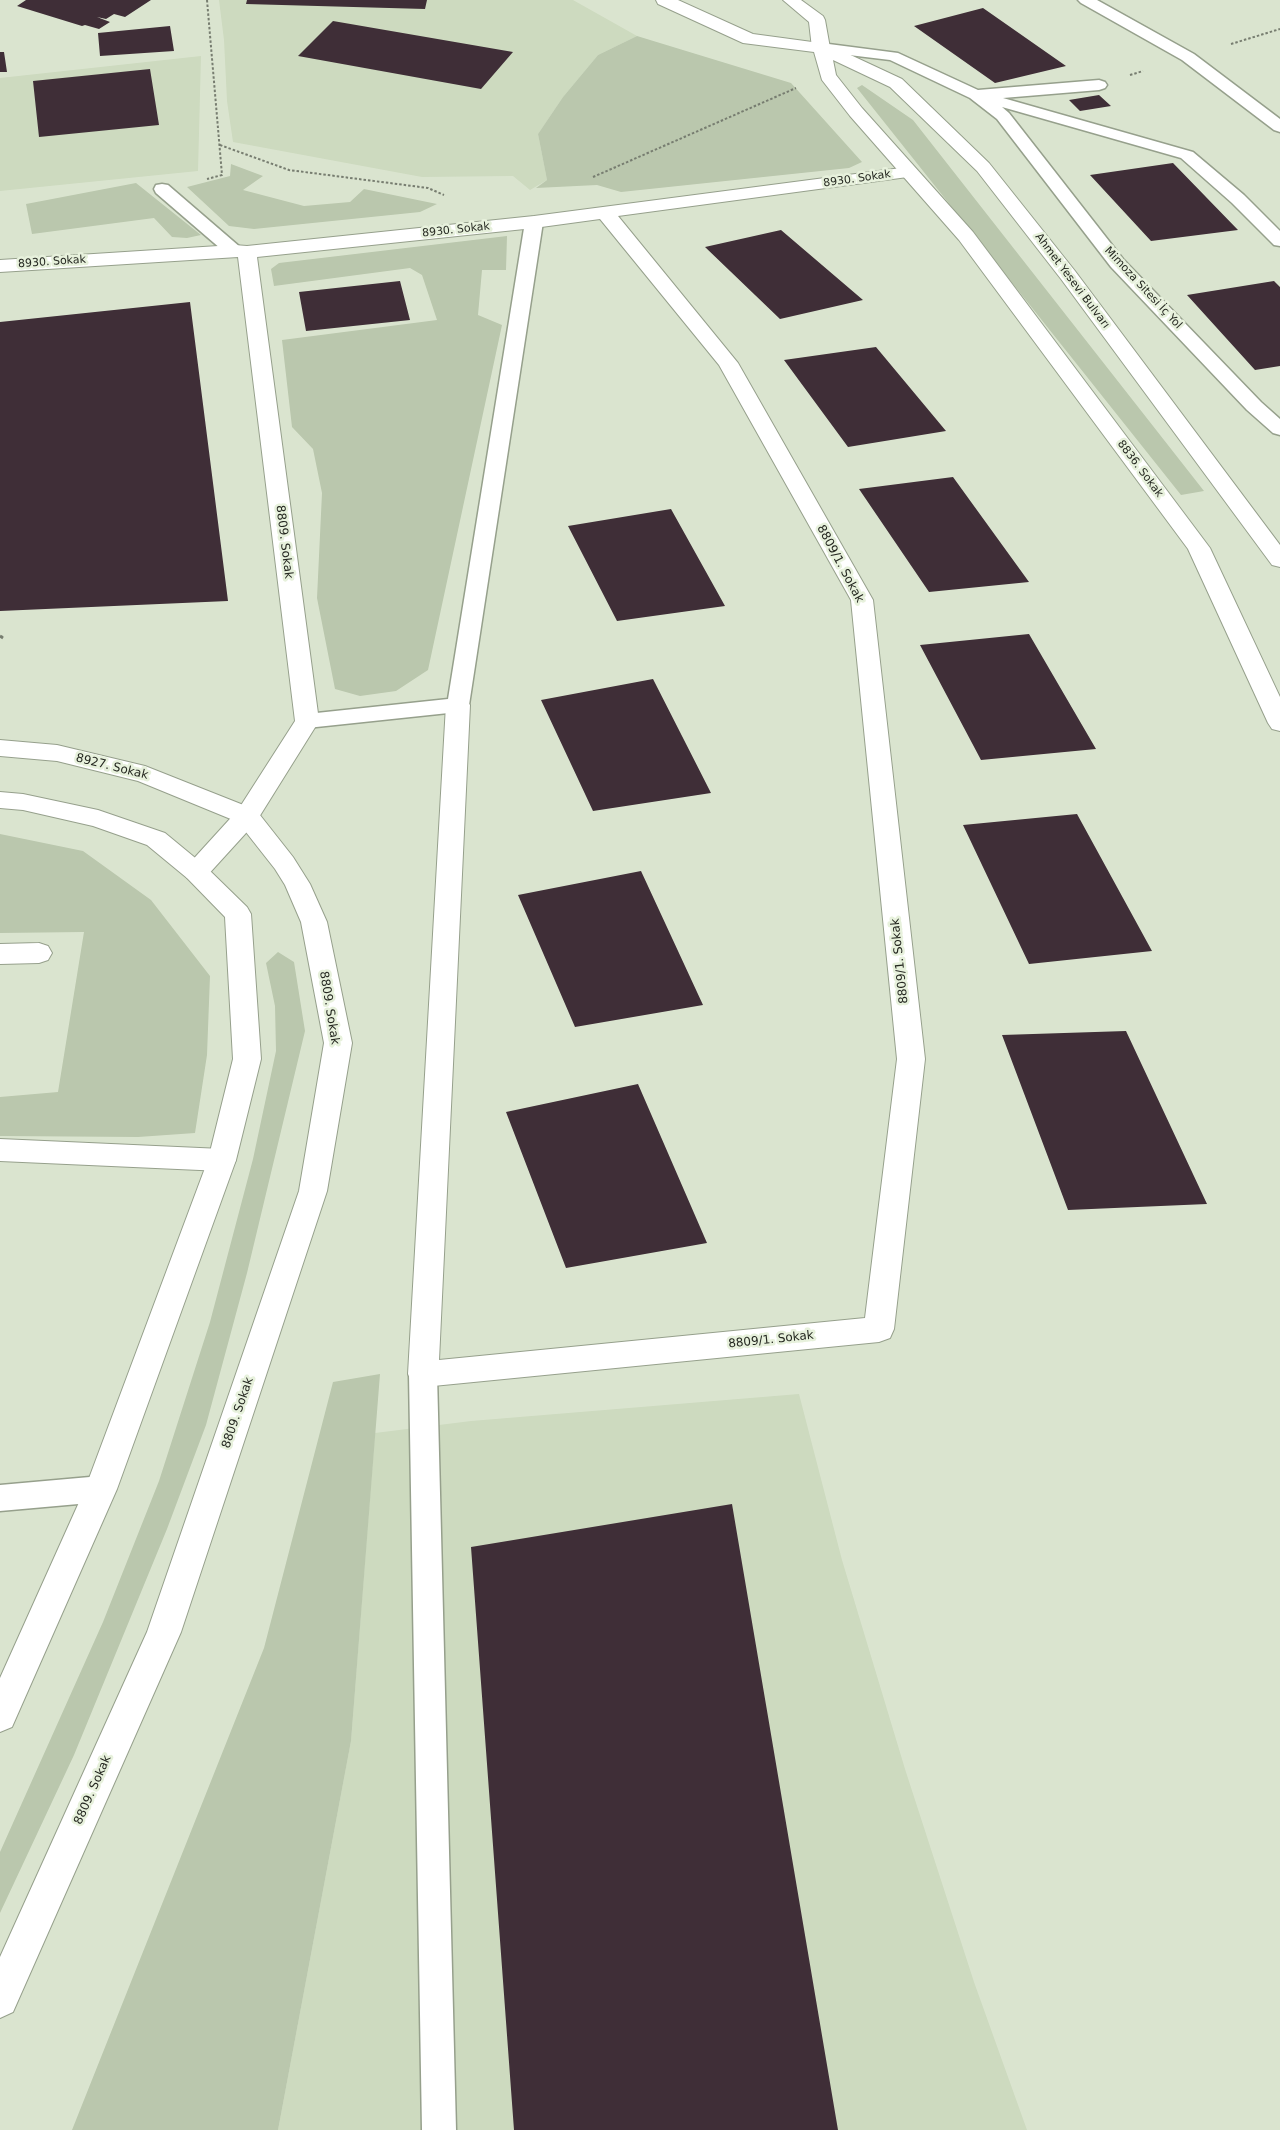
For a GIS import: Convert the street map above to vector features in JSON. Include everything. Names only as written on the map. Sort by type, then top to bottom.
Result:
[{"type":"street","name":"Ahmet Yesevi Bulvarı","points":[[664,0],[749,39],[821,48],[896,83],[983,167],[1068,275],[1280,560]]},
{"type":"street","points":[[791,0],[817,20],[821,48]]},
{"type":"street","name":"8836. Sokak","points":[[821,48],[828,76],[856,112],[966,236],[1199,548],[1280,723]]},
{"type":"street","name":"8930. Sokak","points":[[0,266],[240,251],[534,222],[909,172]]},
{"type":"street","name":"8809/1. Sokak","points":[[423,1374],[879,1329],[911,1059],[862,600],[728,363],[605,213]]},
{"type":"street","name":"8809. Sokak","points":[[240,251],[307,721]]},
{"type":"street","points":[[1280,701],[1278,706],[1280,723]]},
{"type":"street","points":[[423,1374],[458,705]]},
{"type":"street","points":[[196,872],[247,816],[307,721]]},
{"type":"street","name":"8927. Sokak","points":[[0,748],[57,753],[145,774],[247,816]]},
{"type":"street","points":[[0,800],[23,802],[98,819],[156,839],[196,872],[238,914],[246,1059],[222,1160],[101,1489],[0,1716]]},
{"type":"street","name":"8809. Sokak","points":[[0,1999],[164,1632],[313,1191],[338,1043],[314,922],[297,884],[284,863],[247,816]]},
{"type":"street","points":[[0,954],[39,952]]},
{"type":"street","points":[[0,1150],[222,1160]]},
{"type":"lane","points":[[1086,0],[1188,57],[1280,127]]},
{"type":"lane","name":"Mimoza Sitesi İç Yol","points":[[821,48],[893,56],[976,95],[1187,155],[1238,199],[1280,241]]},
{"type":"lane","name":"Mimoza Sitesi İç Yol","points":[[976,95],[1099,85]]},
{"type":"lane","name":"Mimoza Sitesi İç Yol","points":[[976,95],[1002,116],[1117,263],[1254,406],[1280,430]]},
{"type":"lane","points":[[162,188],[240,251]]},
{"type":"lane","points":[[307,721],[458,705],[534,222]]},
{"type":"lane","points":[[423,1374],[439,2130]]},
{"type":"lane","points":[[0,1498],[101,1489]]},
{"type":"path","points":[[207,0],[222,175]]},
{"type":"path","points":[[593,177],[803,85]]},
{"type":"path","points":[[220,145],[289,170],[428,188],[445,196]]},
{"type":"path","points":[[0,636],[2,637],[0,640]]},
{"type":"shaded area","points":[[219,0],[573,0],[637,36],[598,55],[563,97],[538,134],[547,180],[530,190],[513,176],[422,177],[233,142],[227,101],[224,40]]},
{"type":"shaded area","points":[[637,36],[791,83],[862,162],[849,168],[621,192],[597,185],[536,188],[547,180],[538,134],[563,97],[598,55]]},
{"type":"shaded area","points":[[201,56],[198,171],[0,191],[0,78]]},
{"type":"shaded area","points":[[862,85],[913,120],[1204,491],[1181,495],[857,88]]},
{"type":"shaded area","points":[[231,164],[263,176],[243,190],[304,206],[350,202],[364,189],[437,204],[420,212],[254,229],[229,226],[187,187],[230,176]]},
{"type":"shaded area","points":[[136,183],[201,235],[187,238],[172,237],[154,218],[32,234],[26,204]]},
{"type":"shaded area","points":[[507,236],[506,270],[482,270],[478,315],[502,325],[428,670],[396,691],[360,696],[335,689],[317,598],[322,493],[313,449],[292,427],[282,340],[437,320],[422,275],[410,268],[274,286],[271,269],[279,263]]},
{"type":"shaded area","points":[[0,834],[83,851],[151,900],[210,976],[207,1055],[195,1133],[138,1137],[0,1136],[0,1097],[58,1092],[84,932],[0,933]]},
{"type":"shaded area","points":[[278,952],[294,962],[305,1031],[247,1273],[206,1425],[167,1529],[74,1755],[0,1913],[0,1852],[103,1622],[159,1481],[210,1322],[253,1159],[276,1051],[275,1006],[266,963]]},
{"type":"shaded area","points":[[380,1374],[351,1741],[278,2130],[72,2130],[264,1648],[333,1382]]},
{"type":"shaded area","points":[[799,1394],[842,1560],[905,1769],[974,1982],[1027,2130],[278,2130],[351,1741],[375,1433],[471,1421]]},
{"type":"building","points":[[26,0],[151,0],[125,17],[114,14],[106,19],[97,17],[110,22],[99,29],[85,25],[82,26],[17,6]]},
{"type":"building","points":[[247,0],[427,0],[425,9],[246,4]]},
{"type":"building","points":[[983,8],[1066,66],[995,83],[914,26]]},
{"type":"building","points":[[333,21],[513,52],[481,89],[298,56]]},
{"type":"building","points":[[170,26],[174,51],[100,56],[98,33]]},
{"type":"building","points":[[0,52],[4,52],[7,72],[0,72]]},
{"type":"building","points":[[150,69],[159,125],[39,137],[33,81]]},
{"type":"building","points":[[1099,95],[1111,106],[1080,111],[1069,100]]},
{"type":"building","points":[[1173,163],[1238,230],[1151,241],[1090,175]]},
{"type":"building","points":[[781,230],[863,300],[780,319],[705,247]]},
{"type":"building","points":[[400,281],[410,320],[306,331],[299,292]]},
{"type":"building","points":[[1274,281],[1280,287],[1280,366],[1255,370],[1187,295]]},
{"type":"building","points":[[190,302],[228,601],[0,611],[0,322]]},
{"type":"building","points":[[876,347],[946,431],[848,447],[784,360]]},
{"type":"building","points":[[953,477],[1029,582],[929,592],[859,489]]},
{"type":"building","points":[[671,509],[725,606],[617,621],[568,526]]},
{"type":"building","points":[[1029,634],[1096,749],[981,760],[920,645]]},
{"type":"building","points":[[653,679],[711,793],[593,811],[541,700]]},
{"type":"building","points":[[1077,814],[1152,951],[1029,964],[963,825]]},
{"type":"building","points":[[641,871],[703,1005],[575,1027],[518,895]]},
{"type":"building","points":[[1126,1031],[1207,1204],[1068,1210],[1002,1035]]},
{"type":"building","points":[[638,1084],[707,1243],[566,1268],[506,1112]]},
{"type":"building","points":[[732,1504],[838,2130],[514,2130],[471,1547]]}]
